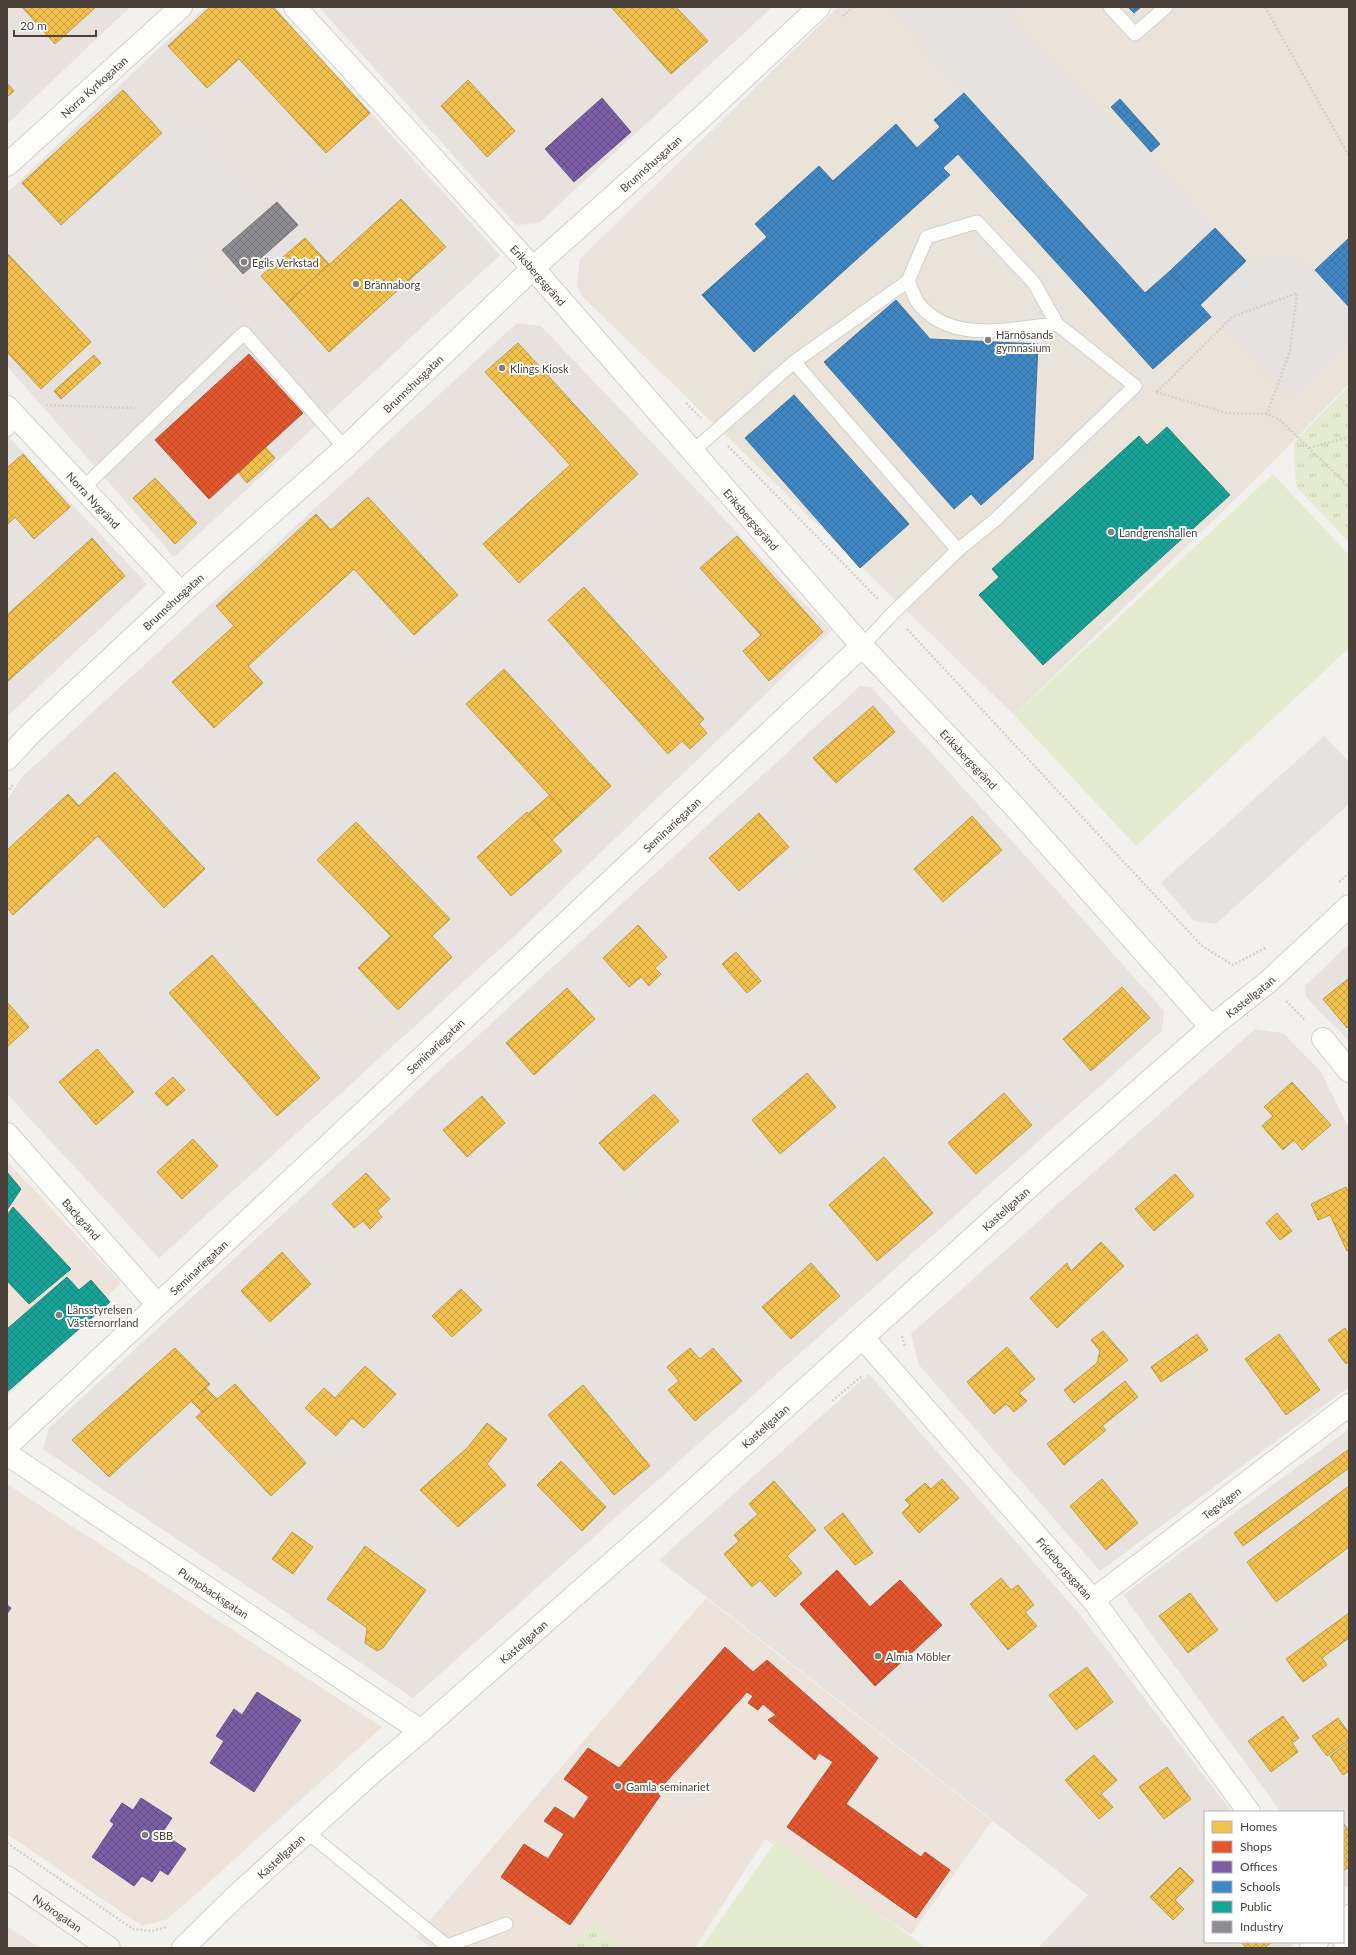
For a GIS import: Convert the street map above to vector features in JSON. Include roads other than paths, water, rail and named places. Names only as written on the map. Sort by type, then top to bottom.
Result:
[{"type":"main road","name":"Nybrogatan","points":[[7,1877],[109,1948]]},
{"type":"street","name":"Norra Kyrkogatan","points":[[7,165],[181,7]]},
{"type":"street","name":"Eriksbergsgränd","points":[[295,7],[533,268],[862,646],[1014,806],[1211,1027]]},
{"type":"street","name":"Brunnshusgatan","points":[[9,753],[181,593],[345,448],[533,268],[703,116],[819,7]]},
{"type":"street","name":"Norra Nygränd","points":[[10,418],[83,488],[181,593]]},
{"type":"street","name":"Seminariegatan","points":[[7,1446],[157,1304],[862,646]]},
{"type":"street","name":"Kastellgatan","points":[[183,1948],[234,1898],[376,1769],[660,1521],[1039,1178],[1211,1027],[1268,982],[1349,906]]},
{"type":"street","points":[[1323,1039],[1349,1071]]},
{"type":"street","name":"Backgränd","points":[[7,1134],[157,1304]]},
{"type":"street","name":"Frideborgsgatan","points":[[863,1338],[1093,1600],[1248,1811]]},
{"type":"street","name":"Tegvägen","points":[[1093,1600],[1349,1405]]},
{"type":"street","name":"Pumpbacksgatan","points":[[7,1454],[421,1731]]},
{"type":"lane","points":[[1110,7],[1135,34],[1166,7]]},
{"type":"lane","points":[[692,452],[794,362],[908,280],[927,237],[977,222],[1034,283],[1057,324],[1135,386],[995,520],[958,550],[892,614],[862,646]]},
{"type":"lane","points":[[908,280],[918,303],[942,324],[974,332],[1057,324]]},
{"type":"lane","points":[[83,488],[244,333],[345,448]]},
{"type":"lane","points":[[794,362],[958,550]]},
{"type":"lane","points":[[307,1832],[447,1946],[506,1924]]},
{"type":"place","name":"Egils Verkstad","points":[[244,262]]},
{"type":"place","name":"Brännaborg","points":[[356,284]]},
{"type":"place","name":"Härnösands gymnasium","points":[[988,340]]},
{"type":"place","name":"Klings Kiosk","points":[[502,368]]},
{"type":"place","name":"Landgrenshallen","points":[[1111,532]]},
{"type":"place","name":"Länsstyrelsen Västernorrland","points":[[59,1315]]},
{"type":"place","name":"Almia Möbler","points":[[878,1656]]},
{"type":"place","name":"Gamla seminariet","points":[[618,1786]]},
{"type":"place","name":"SBB","points":[[145,1835]]}]
